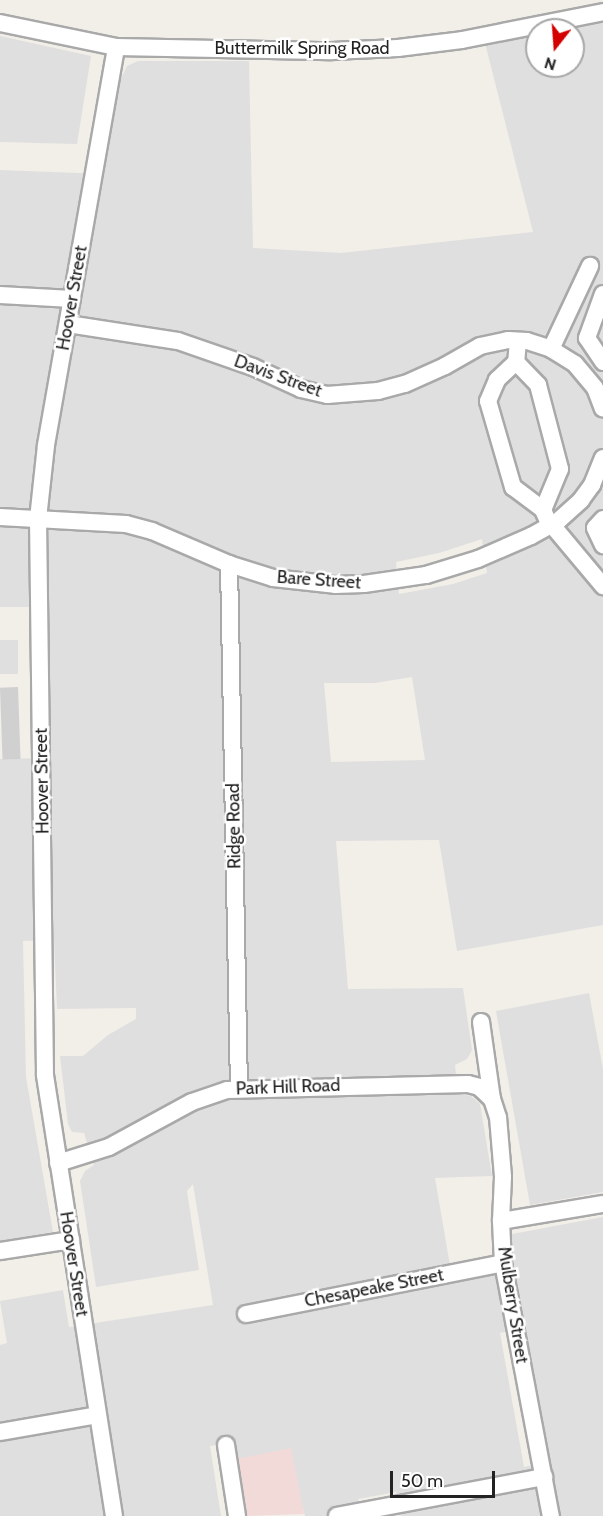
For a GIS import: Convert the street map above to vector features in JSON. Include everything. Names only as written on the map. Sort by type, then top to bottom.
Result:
[{"type":"street","name":"Buttermilk Spring Road","points":[[0,23],[72,40],[116,46],[332,51],[391,48],[462,39],[603,12]]},
{"type":"street","name":"Hoover Street","points":[[114,1516],[47,1100],[44,1058],[44,847],[38,519],[46,445],[116,46]]},
{"type":"street","points":[[603,362],[587,338],[603,292],[589,270],[551,349],[575,364],[586,375],[603,409]]},
{"type":"street","points":[[0,295],[72,299]]},
{"type":"street","name":"Davis Street","points":[[68,324],[178,341],[253,367],[301,389],[327,395],[378,391],[405,384],[445,366],[480,346],[518,341],[551,349]]},
{"type":"street","points":[[518,341],[516,362],[497,380],[488,401],[513,487],[548,520],[603,586]]},
{"type":"street","points":[[516,362],[538,385],[560,469],[548,520]]},
{"type":"street","name":"Bare Street","points":[[0,518],[105,522],[135,526],[173,538],[229,564],[258,574],[298,582],[364,584],[426,575],[478,559],[581,500],[592,485],[603,458]]},
{"type":"street","points":[[603,519],[595,528],[603,545]]},
{"type":"street","name":"Ridge Road","points":[[229,564],[239,1088]]},
{"type":"street","name":"Mulberry Street","points":[[481,1022],[492,1099],[498,1117],[503,1177],[501,1221],[503,1263],[551,1516]]},
{"type":"street","name":"Park Hill Road","points":[[58,1163],[109,1147],[196,1100],[239,1088],[468,1084],[479,1087],[492,1099]]},
{"type":"street","points":[[501,1221],[603,1204]]},
{"type":"street","points":[[0,1251],[71,1240]]},
{"type":"street","name":"Chesapeake Street","points":[[246,1314],[503,1263]]},
{"type":"street","points":[[0,1432],[98,1416]]},
{"type":"street","points":[[226,1444],[237,1516]]},
{"type":"street","points":[[337,1516],[544,1477]]},
{"type":"shaded area","points":[[603,14],[603,925],[457,951],[439,840],[336,841],[348,989],[463,988],[472,1050],[467,1059],[455,1065],[458,1094],[471,1096],[480,1104],[492,1176],[435,1178],[453,1283],[513,1271],[507,1235],[603,1217],[603,1516],[401,1516],[396,1492],[358,1499],[361,1516],[305,1516],[303,1509],[236,1459],[233,1442],[210,1446],[221,1516],[0,1516],[0,1345],[7,1343],[0,1301],[63,1290],[69,1327],[213,1305],[193,1184],[187,1191],[199,1270],[96,1287],[80,1181],[85,1171],[94,1165],[84,1133],[72,1132],[68,1124],[60,1056],[83,1056],[108,1035],[136,1019],[136,1008],[57,1009],[54,940],[23,941],[26,1077],[53,1232],[0,1241],[0,759],[47,758],[46,607],[0,607],[0,170],[104,174],[120,81],[127,66],[138,61],[249,61],[253,248],[341,253],[533,232],[485,43],[525,33],[525,78],[585,78],[585,18]],"holes":[[[482,539],[487,573],[453,584],[399,594],[396,562],[439,553]],[[412,677],[425,760],[331,762],[324,683],[375,683]],[[523,1328],[549,1462],[524,1467],[500,1333]]]},
{"type":"shaded area","points":[[0,36],[91,56],[77,144],[0,142]]},
{"type":"shaded area","points":[[0,640],[18,640],[18,674],[0,674]]},
{"type":"shaded area","points":[[18,687],[21,759],[3,760],[0,688]]},
{"type":"shaded area","points":[[589,993],[603,1069],[603,1192],[530,1205],[496,1011]]},
{"type":"shaded area","points":[[291,1448],[304,1514],[246,1516],[236,1459]]}]
